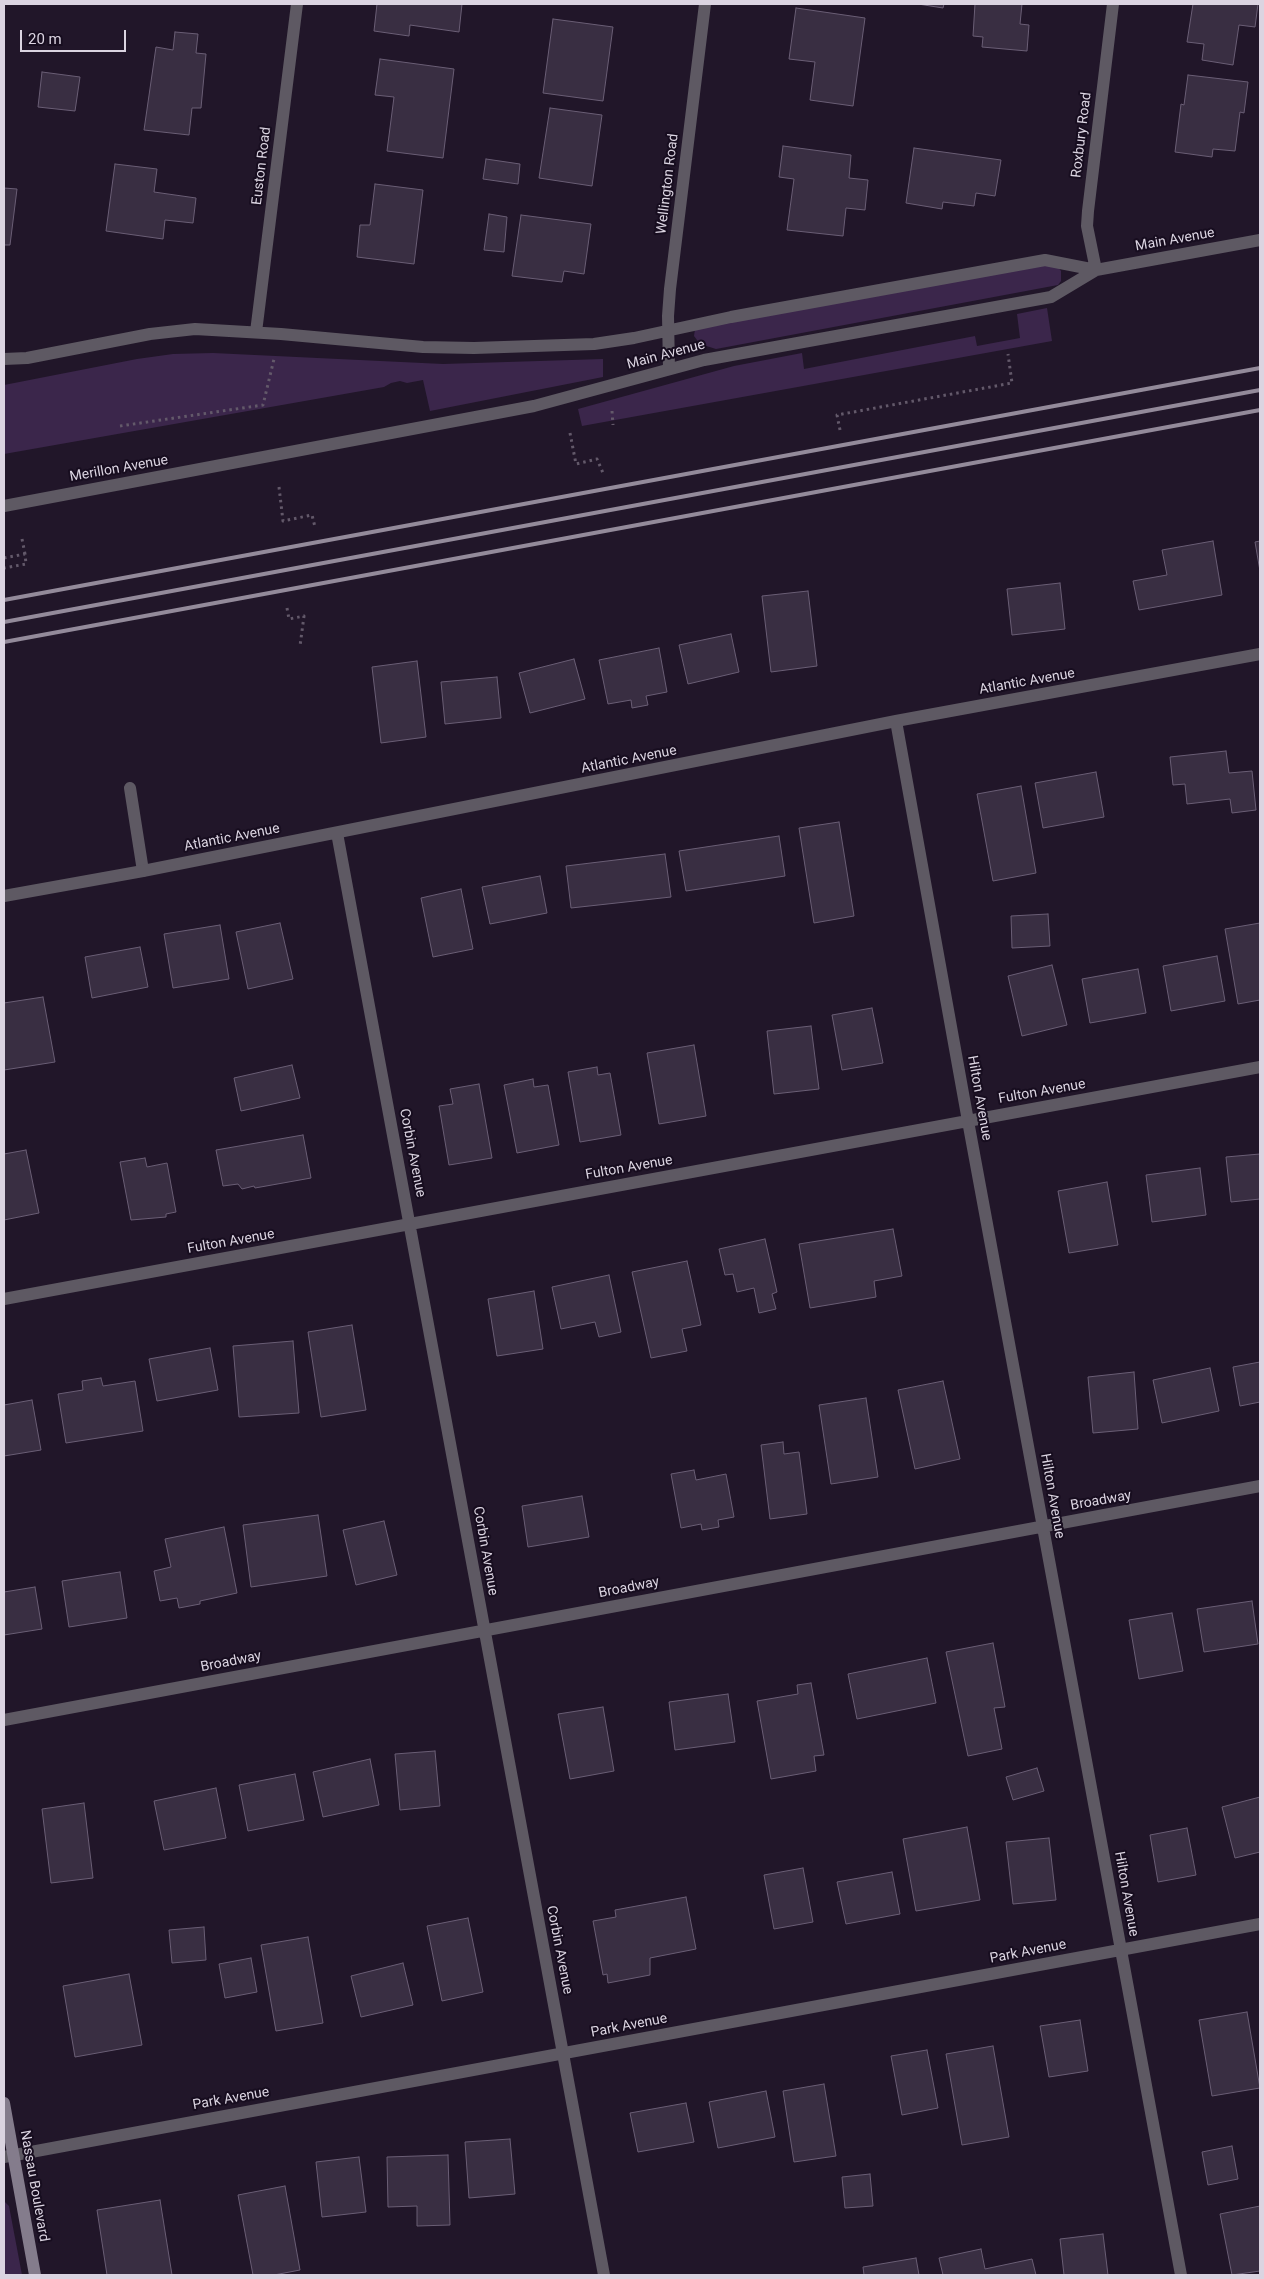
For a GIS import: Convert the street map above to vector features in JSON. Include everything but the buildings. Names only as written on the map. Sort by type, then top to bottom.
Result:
[{"type":"main road","name":"Nassau Boulevard","points":[[4,2103],[8,2156],[35,2275]]},
{"type":"street","name":"Euston Road","points":[[256,332],[297,4]]},
{"type":"street","name":"Wellington Road","points":[[669,369],[670,288],[706,4]]},
{"type":"street","name":"Roxbury Road","points":[[1096,270],[1087,226],[1088,211],[1114,4]]},
{"type":"street","name":"Main Avenue","points":[[240,462],[534,406],[610,387],[669,369],[743,352],[1051,297],[1096,270],[1260,240]]},
{"type":"street","name":"Main Avenue","points":[[256,332],[423,347],[474,348],[594,344],[1045,260],[1096,270]]},
{"type":"street","points":[[4,359],[27,358],[173,331],[195,329],[256,332]]},
{"type":"street","points":[[4,366],[27,358]]},
{"type":"street","name":"Merillon Avenue","points":[[4,506],[240,462]]},
{"type":"street","name":"Atlantic Avenue","points":[[4,896],[143,871],[896,722],[1260,654]]},
{"type":"street","name":"Hilton Avenue","points":[[896,722],[1042,1527],[1181,2275]]},
{"type":"street","points":[[130,788],[143,871]]},
{"type":"street","name":"Corbin Avenue","points":[[337,833],[604,2275]]},
{"type":"street","name":"Fulton Avenue","points":[[4,1299],[1260,1067]]},
{"type":"street","name":"Broadway","points":[[4,1720],[1260,1486]]},
{"type":"street","name":"Park Avenue","points":[[8,2156],[1260,1924]]},
{"type":"path","points":[[840,430],[837,415],[1012,384],[1008,354]]},
{"type":"path","points":[[120,426],[263,405],[275,357]]},
{"type":"path","points":[[570,433],[576,464],[597,459],[603,473]]},
{"type":"path","points":[[279,487],[283,521],[312,515],[315,527]]},
{"type":"path","points":[[4,568],[26,564],[22,539]]},
{"type":"path","points":[[4,558],[25,554]]},
{"type":"path","points":[[287,608],[289,619],[304,616],[300,646]]},
{"type":"shaded area","points":[[1043,260],[1058,267],[1061,271],[1061,281],[1058,285],[716,349],[700,344],[694,336],[695,329]]},
{"type":"shaded area","points":[[1047,308],[1052,341],[582,426],[578,409],[734,366],[802,353],[804,369],[975,336],[977,346],[1020,338],[1017,314]]},
{"type":"shaded area","points":[[213,353],[443,364],[603,359],[603,377],[430,411],[423,380],[407,383],[400,381],[384,387],[4,454],[4,385],[137,359],[173,354]]},
{"type":"shaded area","points":[[4,2201],[9,2206],[22,2275],[4,2275]]},
{"type":"railway","points":[[4,600],[1260,368]]},
{"type":"railway","points":[[4,622],[1260,390]]},
{"type":"railway","points":[[4,642],[1260,410]]}]
